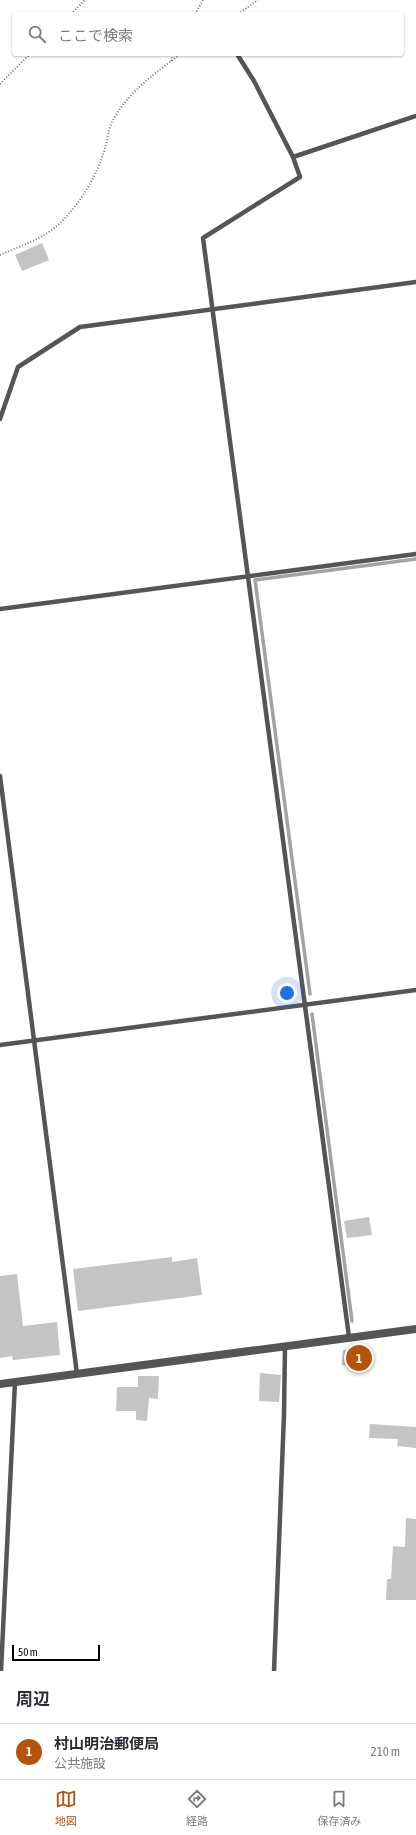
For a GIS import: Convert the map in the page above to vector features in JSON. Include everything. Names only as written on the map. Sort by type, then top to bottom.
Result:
[{"type":"street","points":[[0,1384],[416,1329]]},
{"type":"lane","points":[[238,56],[254,81],[292,157],[300,177],[203,238],[349,1337]]},
{"type":"lane","points":[[292,157],[416,116]]},
{"type":"lane","points":[[0,419],[18,368],[80,327],[212,308],[416,282]]},
{"type":"lane","points":[[0,609],[416,554]]},
{"type":"lane","points":[[0,776],[77,1374]]},
{"type":"lane","points":[[0,1045],[416,990]]},
{"type":"lane","points":[[274,1671],[284,1414],[285,1346]]},
{"type":"lane","points":[[1,1671],[15,1382]]},
{"type":"path","points":[[73,12],[85,0]]},
{"type":"path","points":[[196,12],[203,0]]},
{"type":"path","points":[[241,12],[258,0]]},
{"type":"path","points":[[0,84],[28,56]]},
{"type":"path","points":[[170,62],[173,56]]},
{"type":"path","points":[[0,255],[41,236],[58,224],[80,201],[94,177],[104,152],[112,122],[132,93],[178,56]]},
{"type":"building","points":[[42,243],[49,260],[22,271],[15,255]]},
{"type":"building","points":[[369,1217],[372,1235],[347,1238],[344,1221]]},
{"type":"building","points":[[172,1257],[172,1262],[197,1258],[202,1295],[78,1311],[73,1269]]},
{"type":"building","points":[[17,1274],[23,1326],[57,1322],[60,1355],[13,1360],[12,1356],[0,1358],[0,1276]]},
{"type":"building","points":[[343,1350],[367,1351],[366,1367],[342,1365]]},
{"type":"building","points":[[260,1373],[281,1375],[279,1402],[259,1401]]},
{"type":"building","points":[[138,1376],[159,1376],[158,1399],[149,1398],[147,1421],[136,1420],[136,1411],[116,1411],[117,1387],[138,1387]]},
{"type":"building","points":[[370,1424],[416,1427],[416,1448],[397,1446],[398,1439],[369,1438]]},
{"type":"building","points":[[406,1518],[416,1519],[416,1600],[386,1600],[387,1579],[391,1579],[393,1546],[405,1547]]},
{"type":"waterway","points":[[310,994],[255,580],[416,559]]},
{"type":"waterway","points":[[312,1014],[352,1321]]},
{"type":"place","name":"村山明治郵便局","points":[[359,1358]]}]
